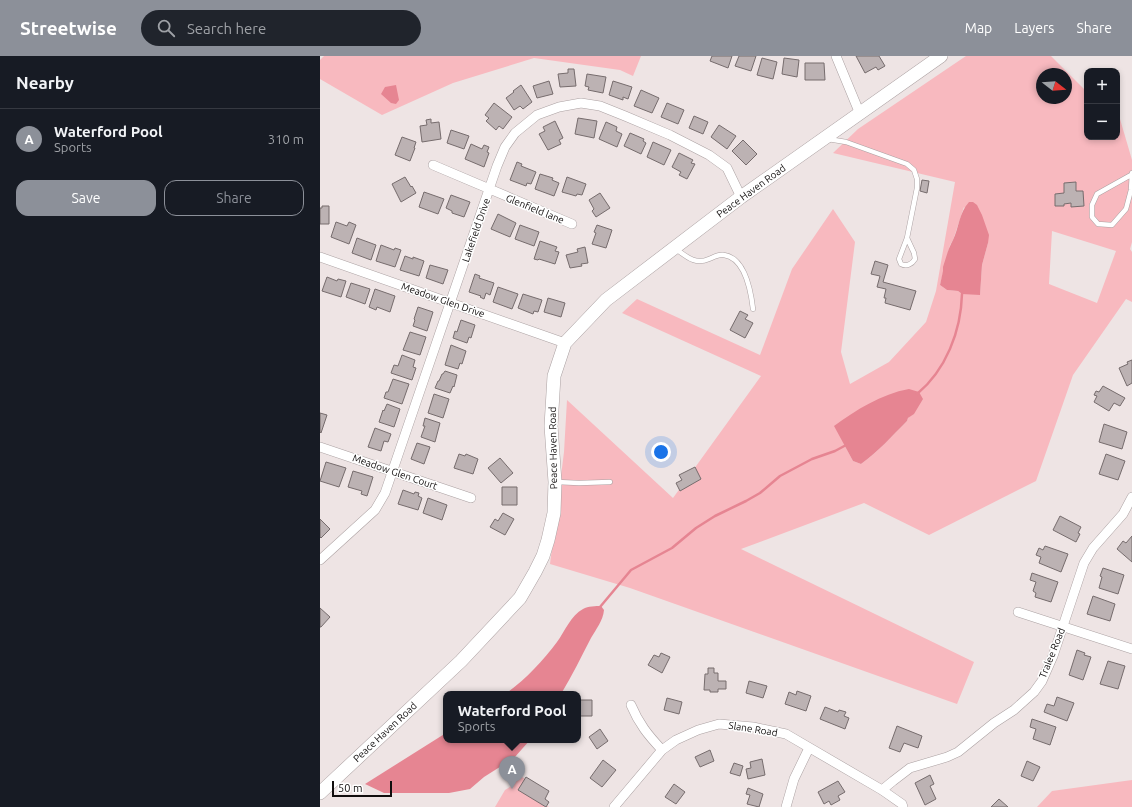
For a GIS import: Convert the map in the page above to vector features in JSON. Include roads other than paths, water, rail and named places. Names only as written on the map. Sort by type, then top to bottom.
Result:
[{"type":"main road","name":"Peace Haven Road","points":[[320,793],[461,661],[520,598],[535,572],[543,556],[554,513],[555,482],[551,426],[554,376],[565,343],[606,300],[674,248],[741,197],[941,56]]},
{"type":"street","points":[[836,56],[860,114]]},
{"type":"street","name":"Lakefield Drive","points":[[320,560],[375,510],[385,493],[489,190],[505,147],[515,133],[537,115],[559,107],[581,103],[600,106],[670,135],[709,155],[727,168],[741,197]]},
{"type":"street","name":"Glenfield lane","points":[[433,165],[572,224]]},
{"type":"street","name":"Meadow Glen Drive","points":[[320,257],[565,343]]},
{"type":"street","name":"Meadow Glen Court","points":[[320,447],[471,498]]},
{"type":"street","name":"Tralee Road","points":[[882,790],[910,768],[947,757],[958,752],[994,723],[1022,704],[1034,692],[1042,681],[1053,656],[1084,563],[1093,548],[1123,514],[1132,497]]},
{"type":"street","points":[[1018,612],[1132,649]]},
{"type":"street","points":[[631,705],[638,722],[662,750]]},
{"type":"street","name":"Slane Road","points":[[614,807],[662,750],[676,740],[698,730],[719,724],[753,727],[786,734],[882,790],[904,807]]},
{"type":"street","points":[[786,807],[794,779],[809,748]]},
{"type":"lane","points":[[826,138],[846,142],[907,164],[914,170],[917,179],[917,188],[907,238],[899,259],[902,264],[906,266],[915,259],[914,253],[907,238]]},
{"type":"lane","points":[[1132,174],[1131,190],[1126,208],[1112,225],[1098,224],[1092,217],[1092,205],[1097,194],[1132,174]]},
{"type":"lane","points":[[674,248],[686,257],[698,261],[704,261],[716,256],[724,255],[734,259],[747,280],[753,309]]},
{"type":"lane","points":[[555,482],[610,482]]},
{"type":"waterway","points":[[917,394],[936,373],[944,362],[950,349],[959,322],[962,294]]},
{"type":"waterway","points":[[600,607],[631,570],[672,548],[696,528],[715,516],[760,493],[780,476],[812,459],[835,451],[848,444]]},
{"type":"place","name":"Waterford Pool","points":[[512,789]]}]
